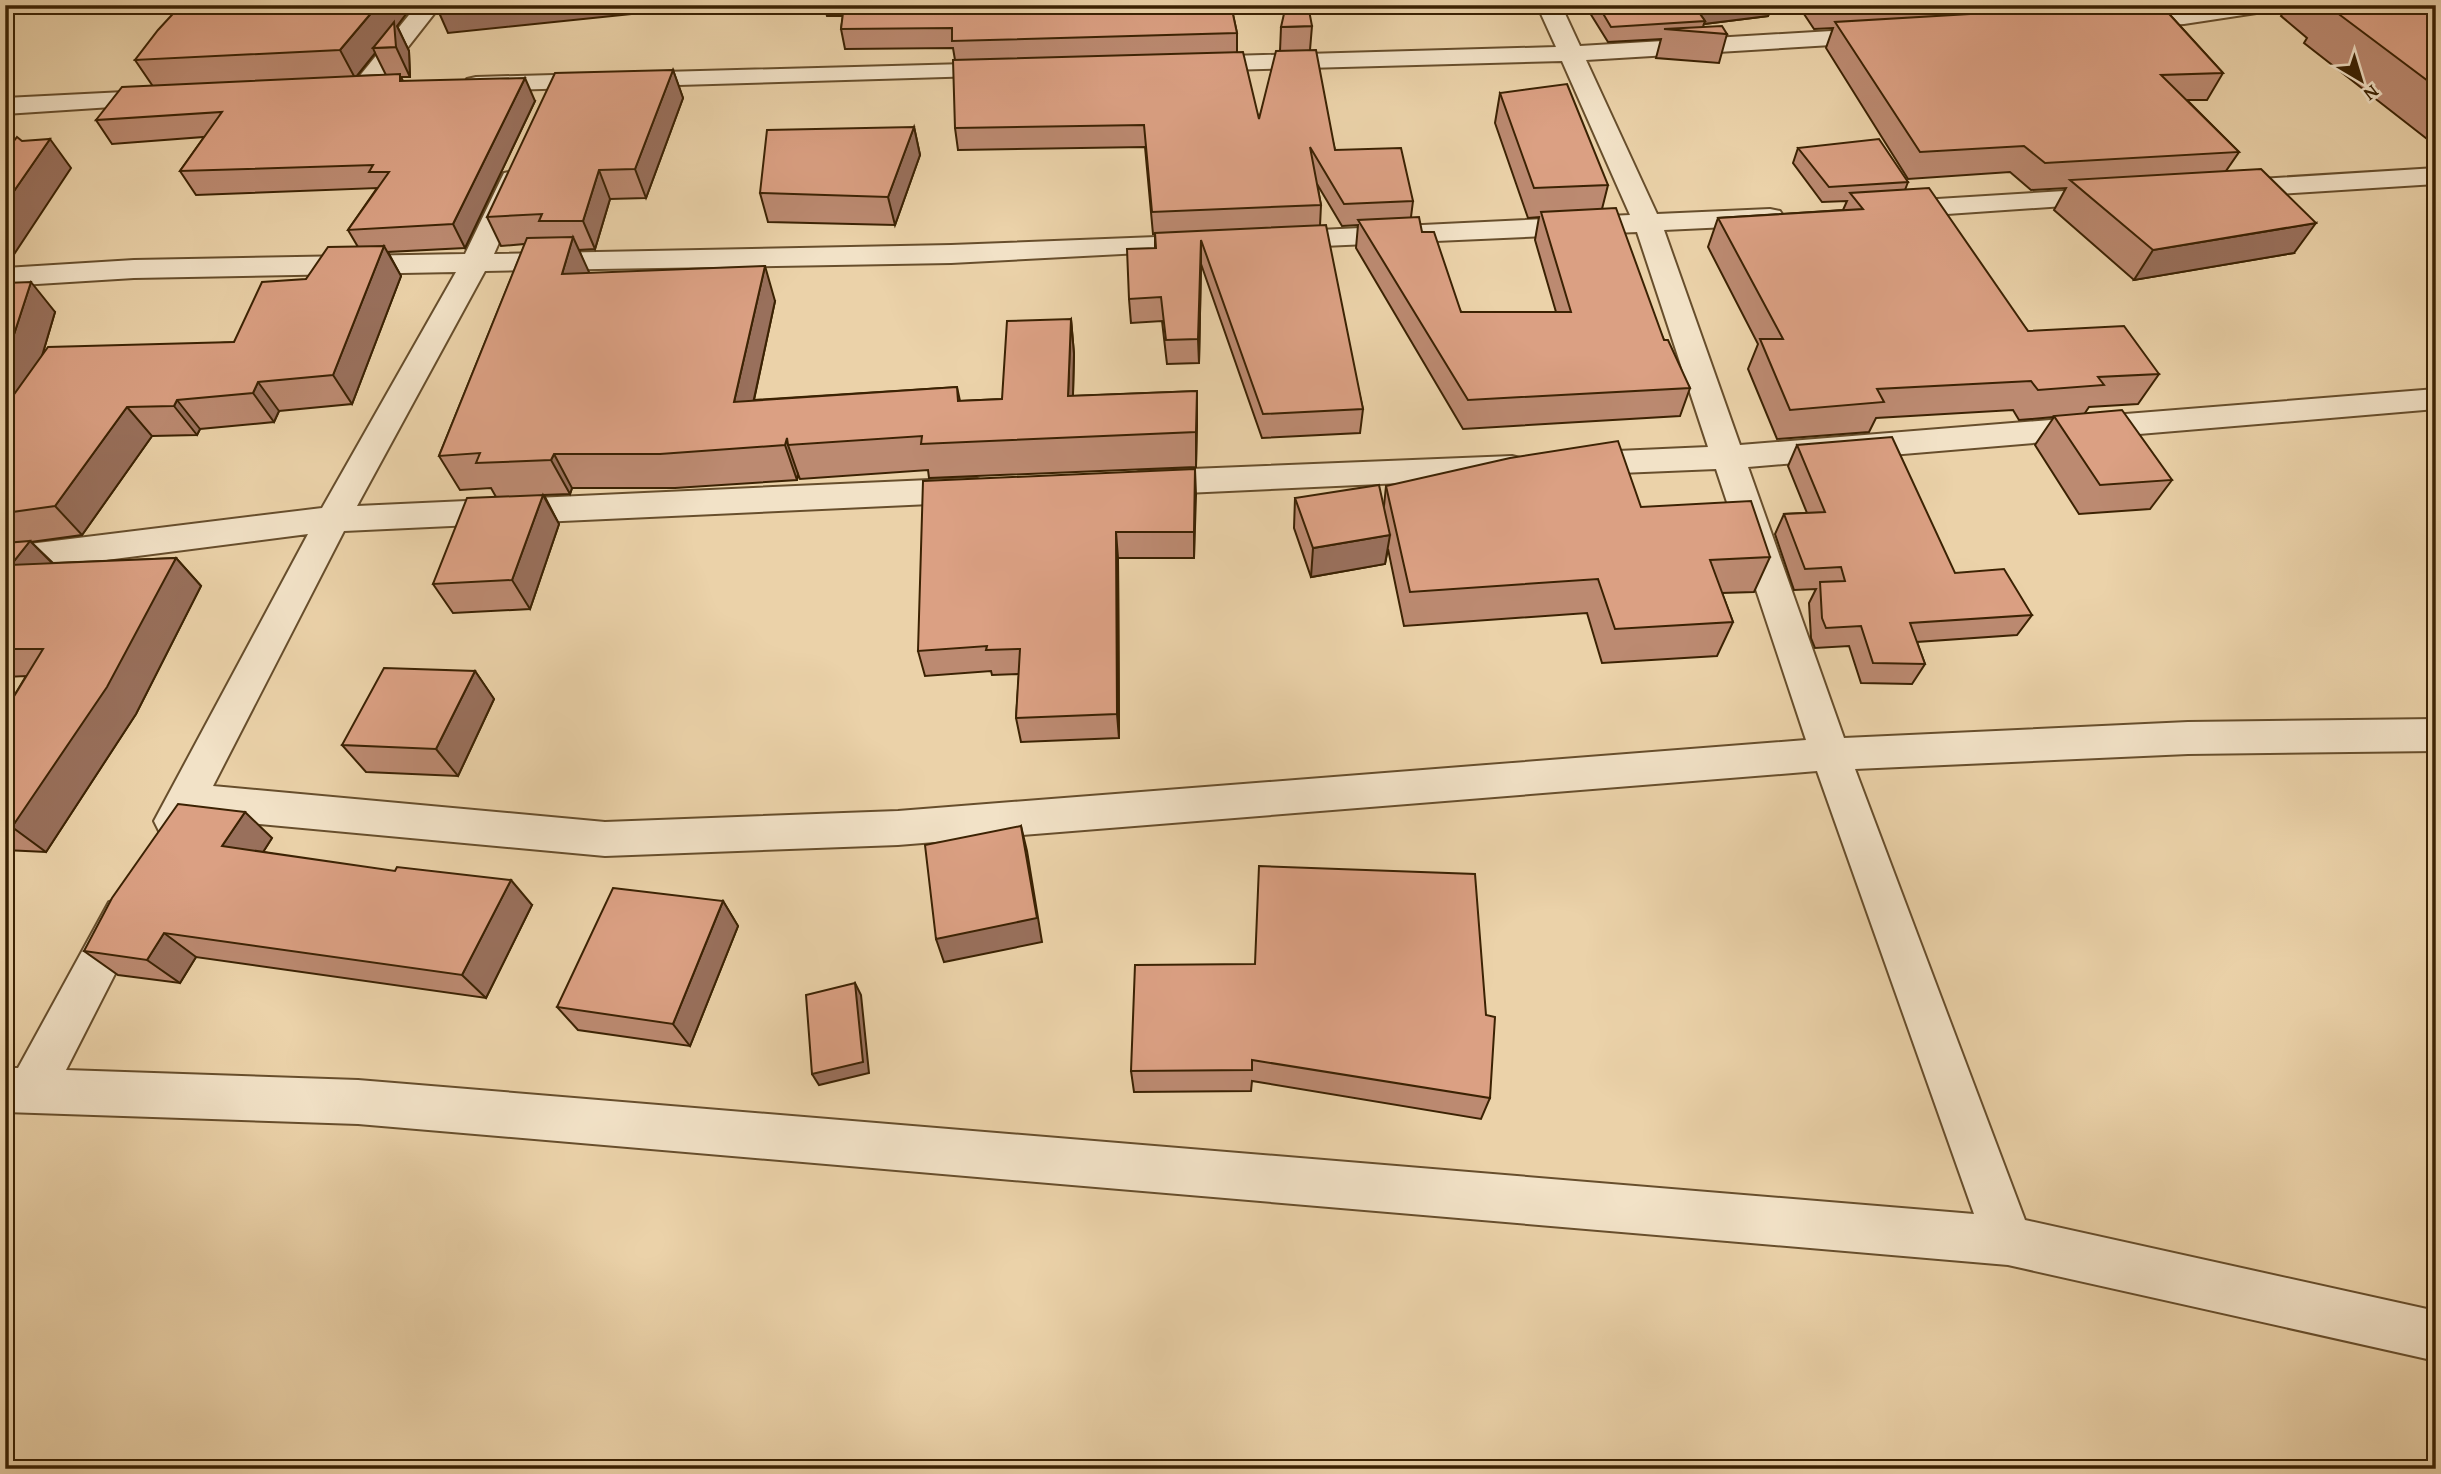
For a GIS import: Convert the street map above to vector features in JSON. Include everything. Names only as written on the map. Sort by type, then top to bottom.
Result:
[{"type":"street","points":[[363,88],[429,5]]},
{"type":"street","points":[[1549,5],[1648,224],[1830,754],[2008,1241]]},
{"type":"street","points":[[2102,22],[2184,17],[2263,5]]},
{"type":"street","points":[[1168,65],[1569,54],[1910,33]]},
{"type":"street","points":[[455,85],[554,94],[1030,69]]},
{"type":"street","points":[[335,89],[389,87]]},
{"type":"street","points":[[5,106],[184,97]]},
{"type":"street","points":[[159,849],[333,519],[475,263],[526,154]]},
{"type":"street","points":[[2201,191],[2436,176]]},
{"type":"street","points":[[1869,211],[2132,195]]},
{"type":"street","points":[[5,277],[134,269],[951,254],[1800,215]]},
{"type":"street","points":[[1113,484],[1728,457],[2436,399]]},
{"type":"street","points":[[5,560],[333,519],[1002,489]]},
{"type":"street","points":[[185,800],[605,839],[898,828],[1830,754],[2188,738],[2436,735]]},
{"type":"street","points":[[140,885],[18,1090],[372,1103],[2008,1241],[2436,1336]]},
{"type":"building","points":[[181,5],[378,5],[340,50],[135,60]]},
{"type":"building","points":[[439,5],[467,5],[437,8]]},
{"type":"building","points":[[844,5],[1231,5],[1237,33],[952,41],[952,28],[841,29]]},
{"type":"building","points":[[1286,5],[1308,5],[1312,26],[1281,27]]},
{"type":"building","points":[[1598,5],[1743,5],[1698,11],[1705,21],[1611,27]]},
{"type":"building","points":[[2161,5],[2223,73],[2161,75],[2239,152],[2045,163],[2024,146],[1920,152],[1835,22]]},
{"type":"building","points":[[2436,5],[2436,87],[2328,6]]},
{"type":"building","points":[[394,22],[396,47],[373,48]]},
{"type":"building","points":[[1722,26],[1727,34],[1664,29]]},
{"type":"building","points":[[1316,50],[1335,150],[1401,148],[1413,201],[1344,204],[1310,147],[1321,205],[1152,212],[1144,125],[955,128],[953,60],[1243,52],[1259,119],[1276,51]]},
{"type":"building","points":[[673,70],[635,169],[599,170],[583,221],[539,221],[542,214],[487,217],[555,73]]},
{"type":"building","points":[[400,74],[400,81],[525,78],[453,224],[348,230],[389,172],[369,172],[373,165],[180,171],[222,112],[96,120],[122,87]]},
{"type":"building","points":[[1567,84],[1608,185],[1534,188],[1500,93]]},
{"type":"building","points":[[914,127],[888,197],[760,193],[767,130]]},
{"type":"building","points":[[17,137],[22,141],[50,139],[5,204],[5,143],[13,142]]},
{"type":"building","points":[[1879,139],[1908,182],[1829,187],[1798,148]]},
{"type":"building","points":[[2261,169],[2316,223],[2153,250],[2070,180]]},
{"type":"building","points":[[1929,188],[2028,331],[2124,326],[2159,374],[2098,377],[2104,385],[2038,390],[2031,381],[1877,389],[1884,402],[1790,410],[1760,339],[1783,339],[1718,218],[1863,209],[1850,193]]},
{"type":"building","points":[[1616,208],[1664,340],[1668,340],[1690,388],[1468,400],[1358,220],[1419,217],[1422,232],[1434,232],[1461,312],[1571,312],[1541,212]]},
{"type":"building","points":[[1326,225],[1363,409],[1263,414],[1201,240],[1198,339],[1166,340],[1161,297],[1129,299],[1127,249],[1156,248],[1155,233]]},
{"type":"building","points":[[573,237],[562,274],[765,266],[734,402],[957,387],[958,401],[1002,399],[1007,321],[1071,319],[1068,396],[1197,391],[1196,432],[921,444],[922,436],[788,445],[787,438],[785,445],[660,454],[554,454],[551,460],[476,463],[480,453],[439,456],[527,238]]},
{"type":"building","points":[[384,246],[333,375],[258,382],[253,393],[177,400],[174,406],[127,407],[55,506],[5,513],[5,407],[48,347],[234,342],[262,282],[306,279],[328,247]]},
{"type":"building","points":[[31,282],[5,362],[5,283]]},
{"type":"building","points":[[2122,410],[2172,480],[2100,485],[2054,416]]},
{"type":"building","points":[[1892,437],[1955,573],[2004,569],[2032,615],[1910,623],[1925,664],[1873,663],[1861,626],[1826,628],[1822,618],[1820,582],[1845,581],[1841,567],[1805,569],[1784,514],[1825,512],[1797,445]]},
{"type":"building","points":[[1618,441],[1641,507],[1751,501],[1770,557],[1710,560],[1733,622],[1615,629],[1598,579],[1410,592],[1386,486],[1510,458]]},
{"type":"building","points":[[1195,469],[1194,532],[1116,532],[1117,714],[1016,718],[1020,649],[986,650],[987,646],[918,651],[923,481]]},
{"type":"building","points":[[1379,485],[1390,535],[1313,548],[1295,498]]},
{"type":"building","points":[[543,495],[512,580],[433,584],[467,498]]},
{"type":"building","points":[[30,541],[11,565],[176,558],[107,687],[12,827],[5,827],[5,711],[43,649],[5,649],[5,543]]},
{"type":"building","points":[[384,668],[475,671],[436,749],[342,745]]},
{"type":"building","points":[[178,804],[245,812],[222,846],[395,871],[397,867],[511,880],[462,975],[164,933],[147,960],[84,951],[112,898]]},
{"type":"building","points":[[1021,826],[1037,918],[936,939],[925,845]]},
{"type":"building","points":[[1259,866],[1475,874],[1486,1015],[1495,1017],[1490,1098],[1252,1060],[1252,1070],[1131,1071],[1135,965],[1255,964]]},
{"type":"building","points":[[613,888],[723,901],[673,1024],[557,1007]]},
{"type":"building","points":[[855,983],[863,1062],[812,1074],[806,995]]}]
